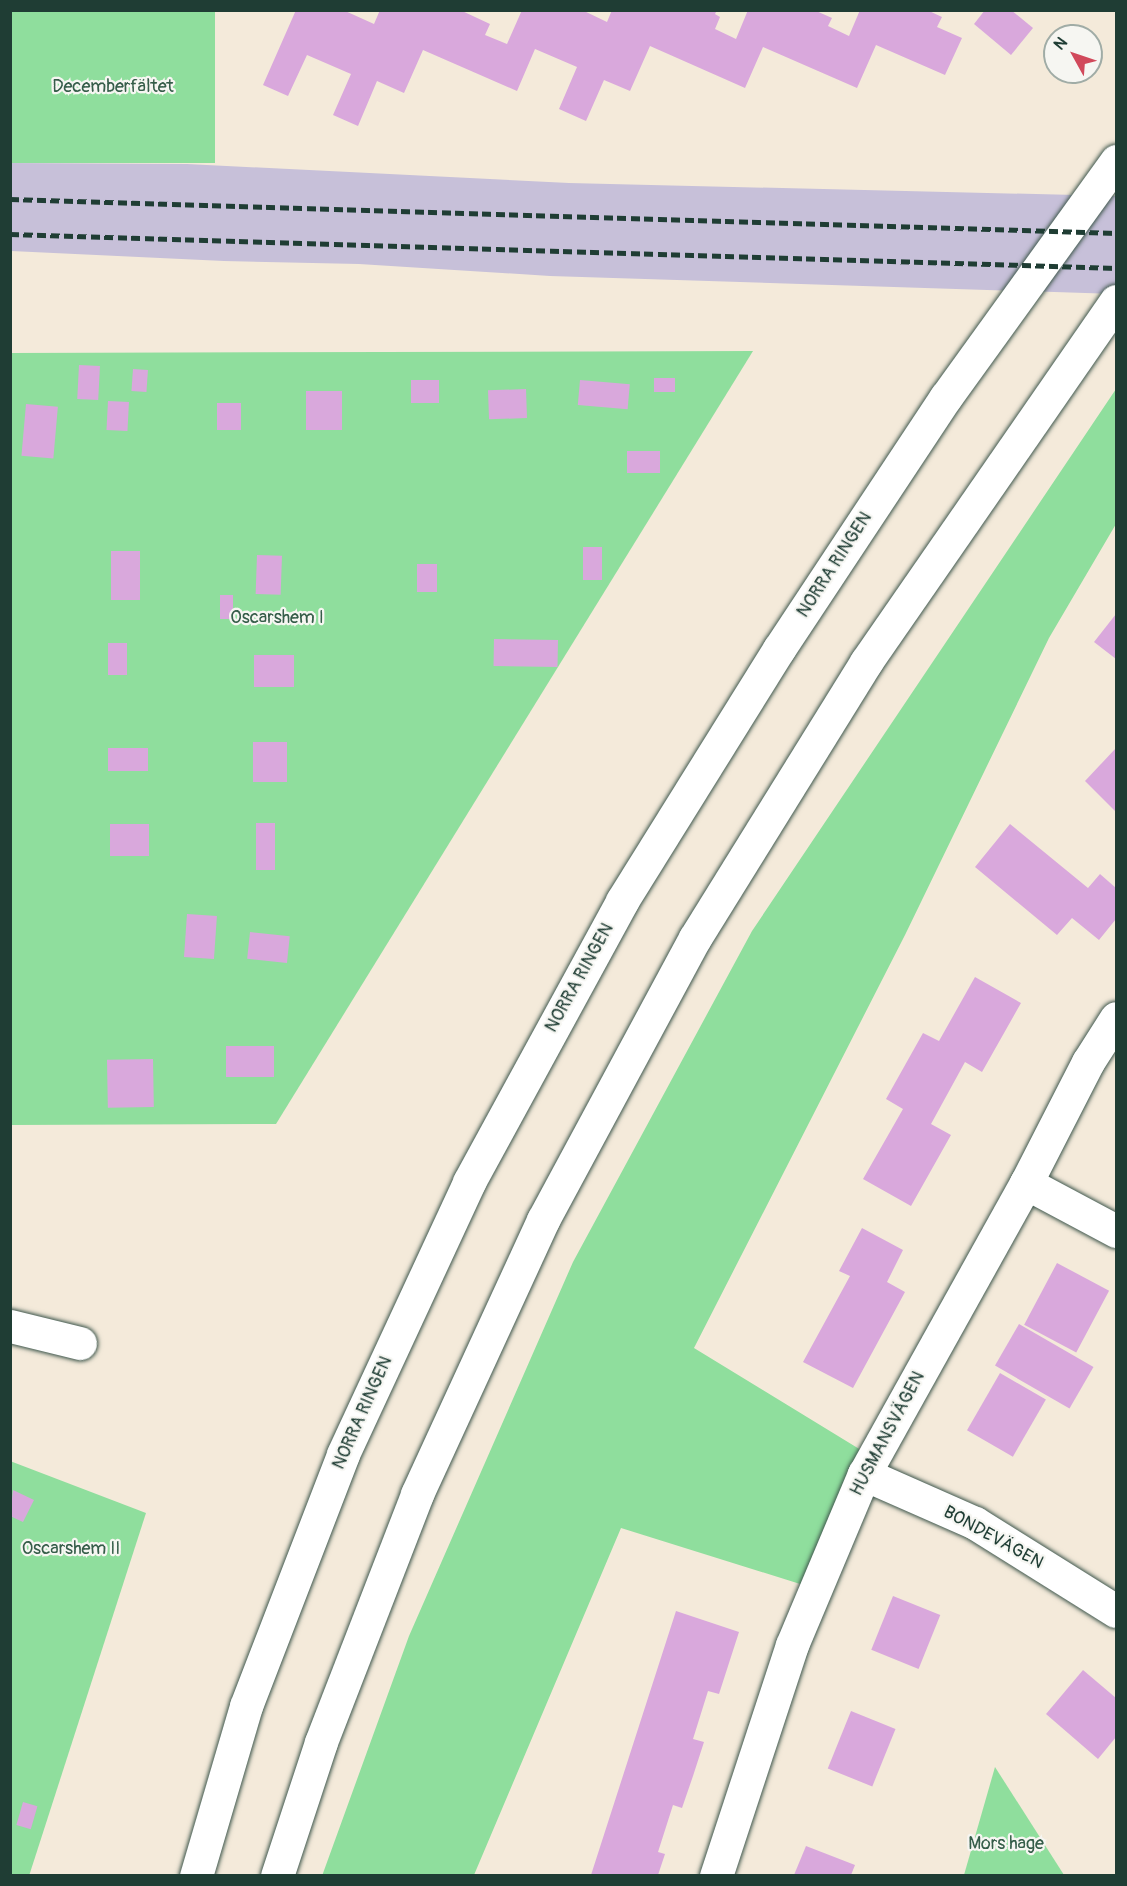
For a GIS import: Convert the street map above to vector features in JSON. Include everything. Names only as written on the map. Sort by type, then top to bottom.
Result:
[{"type":"main road","name":"NORRA RINGEN","points":[[196,1875],[246,1706],[343,1454],[469,1182],[622,901],[779,649],[946,397],[1116,161]]},
{"type":"main road","points":[[277,1875],[321,1742],[417,1494],[543,1220],[695,938],[860,672],[1116,301]]},
{"type":"main road","name":"HUSMANSVÄGEN","points":[[716,1875],[792,1645],[864,1474],[1026,1183],[1088,1062],[1116,1018]]},
{"type":"main road","points":[[1026,1183],[1116,1231]]},
{"type":"main road","points":[[10,1326],[80,1343]]},
{"type":"main road","name":"BONDEVÄGEN","points":[[864,1474],[975,1523],[1116,1611]]},
{"type":"shaded area","points":[[11,163],[187,164],[569,183],[1116,196],[1116,294],[550,276],[359,264],[224,261],[11,251]]},
{"type":"green space","name":"Decemberfältet","points":[[11,10],[215,10],[215,163],[11,163]]},
{"type":"green space","name":"Oscarshem I","points":[[753,351],[276,1124],[11,1125],[10,353]]},
{"type":"green space","points":[[1116,389],[1116,524],[1049,638],[905,935],[694,1348],[874,1458],[816,1589],[621,1528],[474,1875],[322,1876],[409,1636],[573,1262],[752,931]]},
{"type":"green space","name":"Oscarshem II","points":[[10,1461],[146,1513],[29,1876],[10,1875]]},
{"type":"green space","name":"Mors hage","points":[[995,1767],[1064,1875],[964,1875]]},
{"type":"building","points":[[296,10],[343,10],[374,24],[380,10],[460,10],[490,24],[485,35],[507,44],[522,10],[582,10],[607,22],[612,10],[717,10],[715,14],[720,17],[715,29],[736,39],[748,10],[814,10],[832,18],[828,26],[849,36],[860,10],[927,10],[942,17],[937,27],[962,38],[945,75],[876,45],[857,88],[763,47],[745,88],[650,46],[630,91],[604,80],[586,121],[559,109],[577,67],[535,49],[517,91],[423,50],[404,93],[377,81],[358,126],[333,115],[351,74],[307,55],[288,96],[263,85]]},
{"type":"building","points":[[985,10],[1011,10],[1033,28],[1011,55],[974,24]]},
{"type":"building","points":[[79,365],[100,366],[98,400],[77,399]]},
{"type":"building","points":[[133,369],[148,370],[146,392],[131,391]]},
{"type":"building","points":[[654,378],[675,378],[675,392],[654,392]]},
{"type":"building","points":[[411,380],[439,380],[439,403],[411,403]]},
{"type":"building","points":[[580,380],[630,384],[628,409],[578,405]]},
{"type":"building","points":[[526,389],[527,418],[489,419],[488,390]]},
{"type":"building","points":[[306,391],[342,391],[342,430],[306,430]]},
{"type":"building","points":[[108,401],[129,402],[127,431],[106,430]]},
{"type":"building","points":[[217,403],[241,403],[241,430],[217,430]]},
{"type":"building","points":[[26,404],[58,407],[53,459],[21,456]]},
{"type":"building","points":[[627,451],[660,451],[660,473],[627,473]]},
{"type":"building","points":[[583,547],[602,547],[602,580],[583,580]]},
{"type":"building","points":[[111,551],[140,551],[140,600],[111,600]]},
{"type":"building","points":[[257,555],[282,556],[281,595],[256,594]]},
{"type":"building","points":[[417,564],[437,564],[437,592],[417,592]]},
{"type":"building","points":[[220,595],[233,595],[233,619],[220,619]]},
{"type":"building","points":[[1116,614],[1116,659],[1094,642]]},
{"type":"building","points":[[494,639],[558,640],[558,667],[494,666]]},
{"type":"building","points":[[108,643],[127,643],[127,675],[108,675]]},
{"type":"building","points":[[254,655],[294,655],[294,687],[254,687]]},
{"type":"building","points":[[253,742],[287,742],[287,782],[253,782]]},
{"type":"building","points":[[108,748],[148,748],[148,771],[108,771]]},
{"type":"building","points":[[1116,748],[1116,812],[1085,781]]},
{"type":"building","points":[[256,823],[275,823],[275,870],[256,870]]},
{"type":"building","points":[[110,824],[149,824],[149,856],[110,856]]},
{"type":"building","points":[[1010,824],[1088,888],[1100,874],[1116,888],[1116,919],[1099,940],[1072,918],[1057,935],[975,867]]},
{"type":"building","points":[[187,914],[217,916],[214,959],[184,957]]},
{"type":"building","points":[[250,932],[290,936],[287,963],[247,959]]},
{"type":"building","points":[[975,977],[1021,1003],[982,1072],[965,1062],[931,1124],[951,1135],[911,1206],[863,1179],[903,1109],[886,1099],[923,1033],[939,1041]]},
{"type":"building","points":[[226,1046],[274,1046],[274,1077],[226,1077]]},
{"type":"building","points":[[153,1059],[154,1107],[108,1108],[107,1060]]},
{"type":"building","points":[[862,1228],[903,1250],[887,1282],[905,1292],[853,1388],[803,1362],[850,1276],[839,1271]]},
{"type":"building","points":[[1057,1263],[1109,1291],[1076,1353],[1024,1325]]},
{"type":"building","points":[[1019,1324],[1093,1367],[1069,1409],[995,1366]]},
{"type":"building","points":[[1000,1373],[1046,1400],[1013,1457],[967,1430]]},
{"type":"building","points":[[13,1490],[34,1500],[23,1522],[10,1516]]},
{"type":"building","points":[[893,1596],[940,1615],[919,1669],[871,1650]]},
{"type":"building","points":[[676,1611],[739,1632],[719,1694],[708,1691],[693,1739],[704,1742],[682,1808],[673,1805],[658,1852],[665,1854],[658,1875],[591,1875]]},
{"type":"building","points":[[1083,1670],[1116,1698],[1116,1737],[1098,1759],[1046,1714]]},
{"type":"building","points":[[851,1711],[896,1729],[872,1786],[828,1768]]},
{"type":"building","points":[[23,1802],[37,1806],[31,1829],[16,1825]]},
{"type":"building","points":[[806,1846],[855,1865],[851,1875],[794,1875]]},
{"type":"railway","points":[[10,199],[1116,233]]},
{"type":"railway","points":[[10,234],[1116,268]]}]
